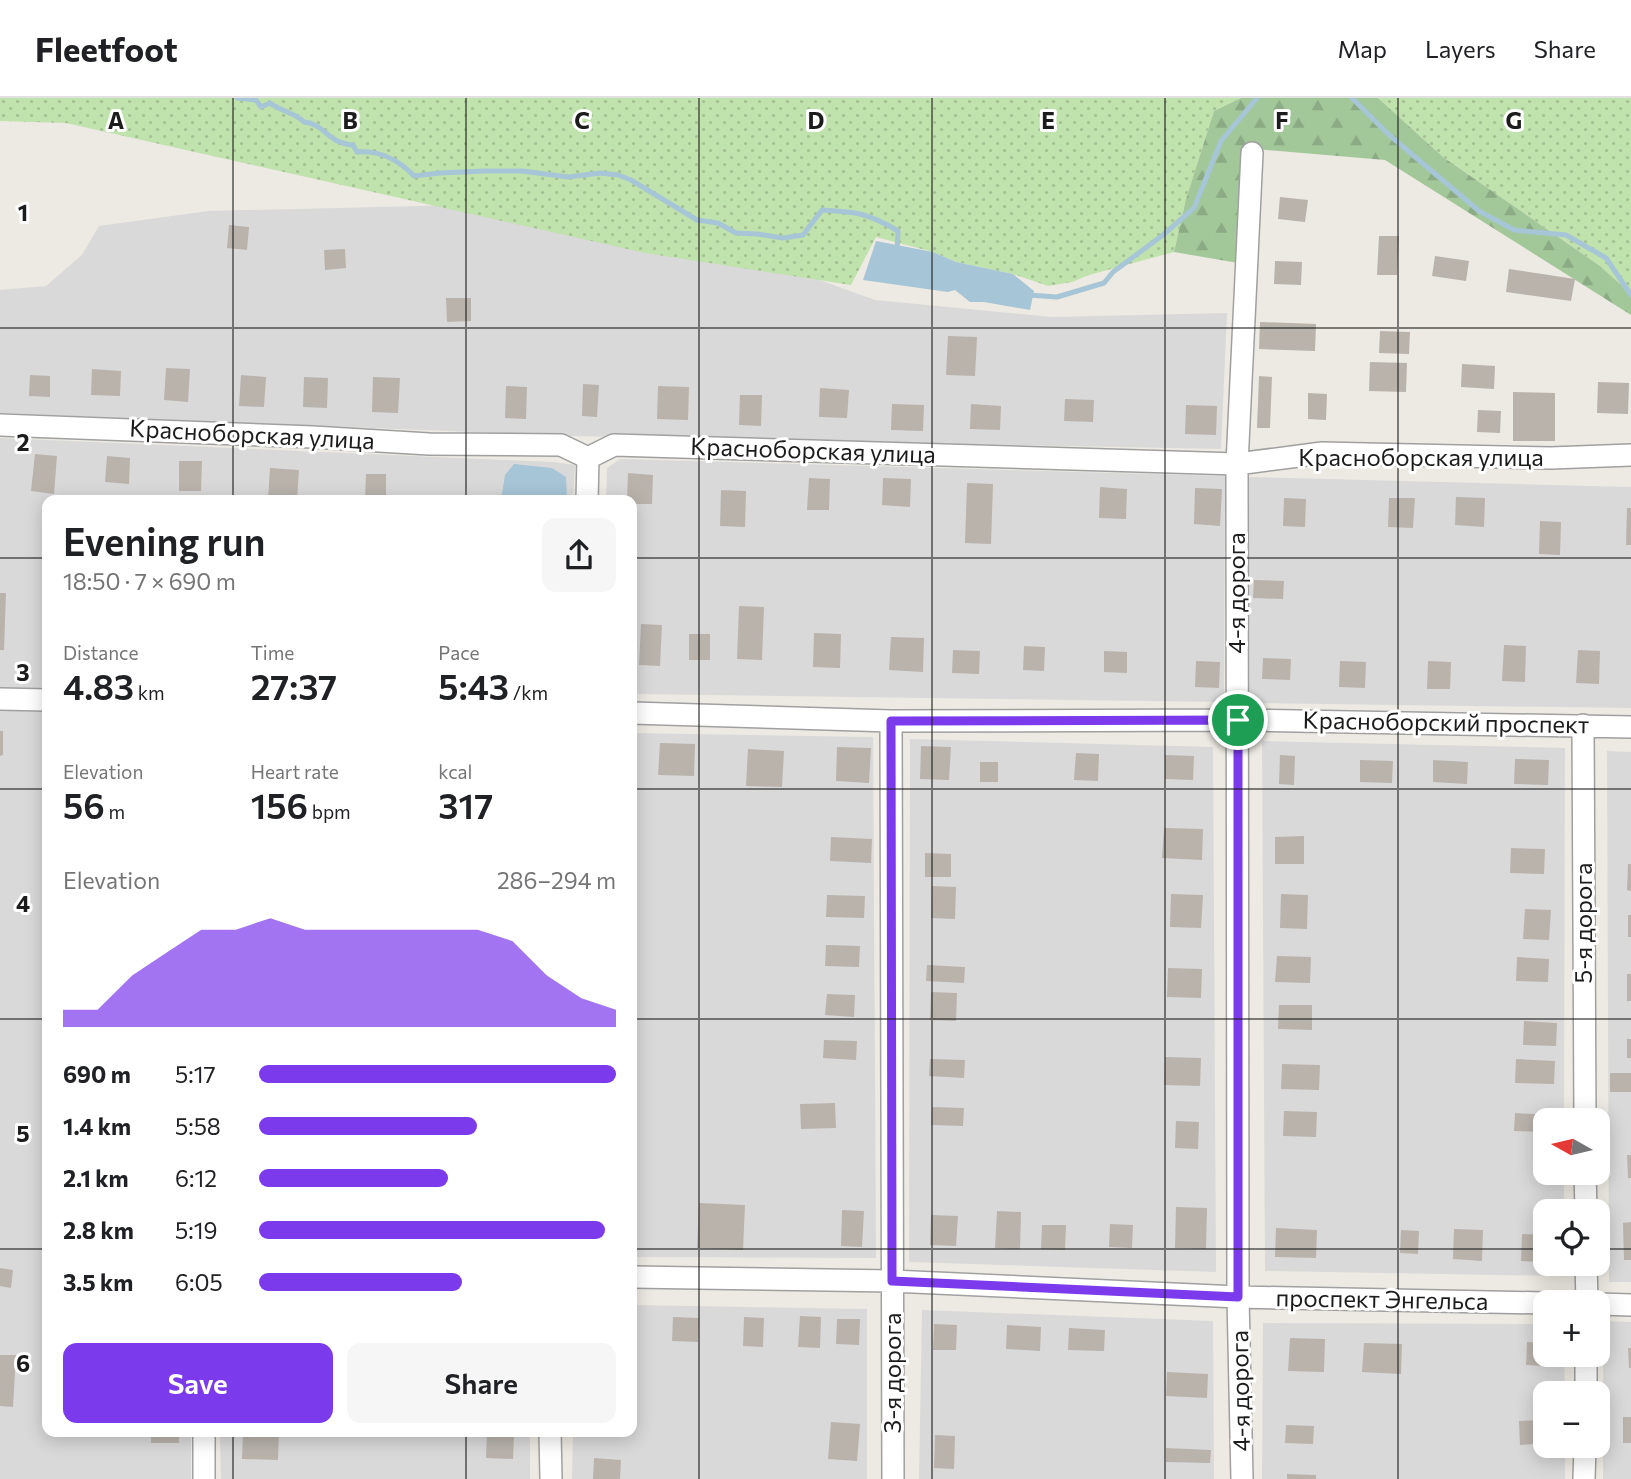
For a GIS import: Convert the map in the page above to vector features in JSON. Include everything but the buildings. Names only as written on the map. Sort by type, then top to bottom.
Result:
[{"type":"street","name":"4-я дорога","points":[[1242,1479],[1238,1297],[1237,464],[1252,153]]},
{"type":"street","name":"Красноборская улица","points":[[0,425],[429,444],[561,445],[588,458],[614,445],[1237,464],[1322,453],[1551,458],[1631,455]]},
{"type":"street","points":[[587,495],[588,458]]},
{"type":"street","points":[[0,699],[42,700]]},
{"type":"street","name":"Красноборский проспект","points":[[637,713],[891,721],[1238,720],[1631,727]]},
{"type":"street","name":"3-я дорога","points":[[891,721],[893,1479]]},
{"type":"street","name":"5-я дорога","points":[[1583,726],[1585,1108]]},
{"type":"street","name":"проспект Энгельса","points":[[637,1277],[892,1281],[1238,1297],[1533,1303]]},
{"type":"street","points":[[1610,1304],[1631,1305]]},
{"type":"street","points":[[204,1437],[204,1479]]},
{"type":"street","points":[[550,1437],[551,1479]]},
{"type":"street","points":[[1584,1479],[1585,1458]]},
{"type":"shaded area","points":[[503,204],[789,269],[875,300],[1052,317],[1227,313],[1221,449],[573,436],[0,413],[0,290],[46,286],[82,255],[99,226],[208,211]]},
{"type":"shaded area","points":[[0,438],[575,465],[573,495],[42,495],[42,1437],[191,1437],[191,1479],[0,1479]]},
{"type":"shaded area","points":[[620,459],[1225,476],[1224,702],[637,694],[637,495],[606,495],[607,468]]},
{"type":"shaded area","points":[[1249,477],[1631,487],[1631,708],[1249,703]]},
{"type":"shaded area","points":[[637,733],[873,737],[876,1258],[637,1257]]},
{"type":"shaded area","points":[[910,739],[1213,747],[1216,1272],[909,1262]]},
{"type":"shaded area","points":[[1262,741],[1565,748],[1564,1108],[1533,1108],[1533,1185],[1564,1185],[1564,1199],[1533,1199],[1533,1275],[1265,1271]]},
{"type":"shaded area","points":[[1607,751],[1631,752],[1631,1282],[1609,1282]]},
{"type":"shaded area","points":[[637,1305],[867,1309],[867,1479],[572,1479],[573,1437],[637,1437]]},
{"type":"shaded area","points":[[922,1310],[1213,1321],[1214,1479],[919,1479]]},
{"type":"shaded area","points":[[1610,1321],[1631,1322],[1631,1479],[1603,1479],[1603,1458],[1610,1458],[1610,1381],[1603,1381],[1603,1367],[1610,1367]]},
{"type":"shaded area","points":[[1263,1323],[1533,1324],[1533,1367],[1564,1367],[1565,1381],[1533,1381],[1533,1458],[1565,1458],[1565,1479],[1262,1479]]},
{"type":"shaded area","points":[[220,1437],[530,1437],[530,1479],[221,1479]]},
{"type":"green space","points":[[0,98],[1241,98],[1214,111],[1186,199],[1174,252],[1072,282],[1048,286],[1013,274],[956,262],[933,252],[876,237],[851,285],[645,253],[66,123],[0,121]]},
{"type":"green space","points":[[1241,98],[1378,98],[1443,157],[1600,266],[1631,294],[1631,315],[1385,160],[1243,148],[1238,263],[1174,252],[1186,199],[1214,111]]},
{"type":"green space","points":[[1378,98],[1631,98],[1631,294],[1600,266],[1443,157]]},
{"type":"water","points":[[876,241],[933,252],[956,262],[1013,274],[1034,291],[1030,310],[970,302],[955,290],[948,292],[863,280]]},
{"type":"water","points":[[514,464],[552,468],[566,477],[567,495],[502,495],[505,475]]},
{"type":"waterway","points":[[237,98],[256,100],[261,107],[270,103],[304,122],[317,126],[337,141],[353,145],[357,152],[388,157],[414,176],[485,171],[522,171],[568,177],[600,173],[618,175],[697,220],[718,223],[736,233],[783,238],[803,235],[822,210],[862,214],[898,231],[897,252]]},
{"type":"waterway","points":[[1028,295],[1057,297],[1104,283],[1113,272],[1163,235],[1194,208],[1221,141],[1257,98]]},
{"type":"waterway","points":[[1352,98],[1388,134],[1479,211],[1514,230],[1566,235],[1606,258],[1631,295]]},
{"type":"route","points":[[1238,720],[1238,1297],[892,1281],[891,721],[1238,720]]}]
